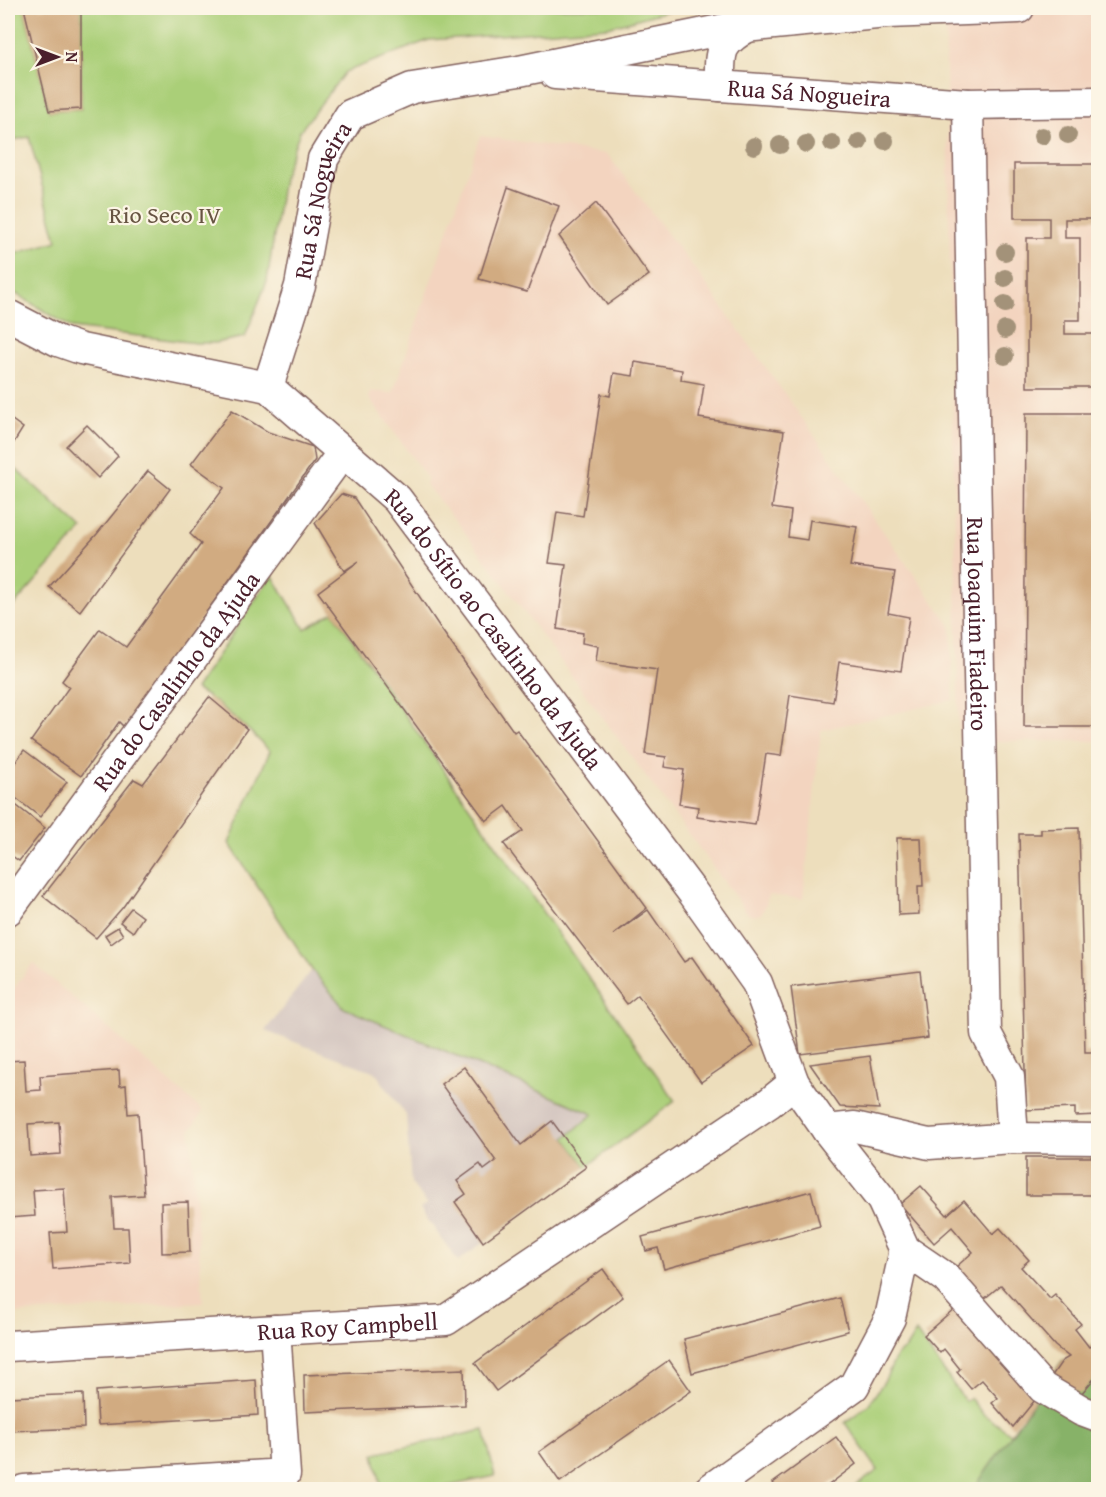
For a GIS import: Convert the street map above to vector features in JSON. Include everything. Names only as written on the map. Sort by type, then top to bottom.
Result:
[{"type":"street","name":"Rua Sá Nogueira","points":[[268,387],[300,286],[323,159],[350,115],[412,88],[519,72],[749,26],[887,13],[1019,8]]},
{"type":"street","points":[[720,86],[720,57],[724,46],[731,36],[749,26]]},
{"type":"street","name":"Rua Sá Nogueira","points":[[519,72],[968,104],[1098,102]]},
{"type":"street","name":"Rua Joaquim Fiadeiro","points":[[968,104],[986,1033],[1009,1077],[1013,1138]]},
{"type":"street","name":"Rua do Sítio ao Casalinho da Ajuda","points":[[8,315],[58,341],[81,349],[268,387],[397,499],[693,893],[757,982],[794,1083],[827,1130],[882,1200],[905,1250]]},
{"type":"street","name":"Rua do Casalinho da Ajuda","points":[[8,910],[344,452]]},
{"type":"street","name":"Rua Roy Campbell","points":[[8,1346],[446,1320],[769,1103],[794,1083]]},
{"type":"street","points":[[827,1130],[855,1127],[929,1144],[1013,1138],[1098,1139]]},
{"type":"street","points":[[709,1490],[854,1386],[890,1318],[905,1250],[946,1278],[1043,1388],[1098,1417]]},
{"type":"street","points":[[24,1490],[285,1474],[275,1330]]},
{"type":"shaded area","points":[[945,8],[1098,8],[1098,741],[959,741]]},
{"type":"shaded area","points":[[480,136],[607,154],[703,280],[951,626],[953,700],[821,730],[803,899],[768,895],[761,914],[754,916],[748,914],[461,527],[426,485],[428,479],[369,398],[370,391],[393,393]]},
{"type":"shaded area","points":[[33,963],[203,1111],[190,1131],[203,1302],[8,1314],[8,996]]},
{"type":"shaded area","points":[[312,970],[345,1008],[594,1114],[586,1167],[458,1261],[420,1209],[427,1204],[411,1183],[406,1115],[375,1072],[265,1031]]},
{"type":"green space","name":"Rio Seco IV","points":[[24,8],[49,111],[81,109],[81,8],[678,8],[608,27],[429,40],[345,72],[300,131],[283,178],[267,281],[245,337],[215,343],[196,343],[72,328],[13,292],[8,281],[8,256],[57,241],[29,137],[8,141],[8,10]]},
{"type":"green space","points":[[16,469],[82,529],[8,612],[8,479]]},
{"type":"green space","points":[[272,575],[305,629],[333,612],[675,1101],[586,1167],[565,1138],[593,1114],[344,1008],[312,970],[229,843],[270,751],[244,725],[195,689]]},
{"type":"green space","points":[[916,1332],[965,1401],[970,1398],[983,1414],[1011,1434],[1062,1361],[1098,1343],[1098,1489],[852,1489],[878,1470],[845,1423],[869,1404],[885,1380],[897,1355],[906,1348]]},
{"type":"green space","points":[[1098,1343],[1098,1489],[973,1490],[1062,1361]]},
{"type":"green space","points":[[484,1430],[495,1476],[435,1489],[382,1489],[374,1454]]},
{"type":"building","points":[[24,8],[81,8],[81,109],[49,111]]},
{"type":"building","points":[[1014,164],[1098,164],[1098,219],[1065,219],[1065,238],[1080,238],[1080,320],[1065,320],[1065,334],[1098,334],[1098,387],[1027,387],[1027,238],[1049,238],[1049,218],[1014,218]]},
{"type":"building","points":[[508,187],[559,206],[527,292],[479,279]]},
{"type":"building","points":[[596,203],[649,275],[607,305],[559,236]]},
{"type":"building","points":[[635,362],[682,370],[681,380],[704,384],[699,418],[784,431],[772,508],[791,511],[788,537],[807,540],[810,520],[857,527],[850,566],[895,572],[888,613],[909,617],[901,671],[839,662],[833,702],[790,695],[781,756],[766,754],[755,825],[697,817],[698,807],[679,804],[684,770],[664,767],[666,757],[645,754],[657,670],[596,661],[598,646],[582,643],[583,633],[557,629],[566,565],[549,563],[557,512],[583,516],[601,394],[610,396],[614,373],[633,376]]},
{"type":"building","points":[[232,410],[268,432],[313,447],[315,460],[124,727],[119,722],[81,776],[31,741],[69,687],[62,681],[100,629],[126,647],[201,544],[190,534],[224,488],[191,464]]},
{"type":"building","points":[[1026,413],[1098,413],[1098,727],[1024,727]]},
{"type":"building","points":[[8,417],[23,428],[8,452]]},
{"type":"building","points":[[87,425],[118,456],[98,478],[66,446]]},
{"type":"building","points":[[148,471],[170,489],[80,611],[49,587],[97,534]]},
{"type":"building","points":[[341,494],[354,498],[486,693],[514,732],[517,730],[647,908],[613,935],[648,910],[684,962],[692,957],[754,1046],[701,1082],[638,995],[627,1004],[504,844],[523,831],[506,806],[486,821],[318,592],[359,561],[344,571],[315,523]]},
{"type":"building","points":[[209,697],[247,729],[123,907],[96,938],[43,896],[134,779],[143,784]]},
{"type":"building","points":[[24,750],[67,782],[40,817],[8,792],[8,773]]},
{"type":"building","points":[[8,799],[45,828],[19,861],[8,853]]},
{"type":"building","points":[[1079,828],[1085,1052],[1098,1052],[1098,1115],[1075,1116],[1075,1108],[1026,1110],[1019,834],[1041,834],[1041,829]]},
{"type":"building","points":[[897,838],[921,838],[923,886],[918,886],[919,914],[899,915]]},
{"type":"building","points":[[131,908],[143,917],[133,932],[120,922]]},
{"type":"building","points":[[118,927],[123,935],[111,944],[105,935]]},
{"type":"building","points":[[920,971],[928,1038],[800,1054],[791,987]]},
{"type":"building","points":[[870,1056],[879,1109],[840,1107],[810,1064]]},
{"type":"building","points":[[24,1060],[26,1091],[41,1090],[40,1076],[119,1070],[120,1086],[126,1085],[128,1114],[138,1113],[144,1195],[112,1197],[114,1228],[128,1228],[130,1263],[53,1269],[50,1233],[67,1232],[64,1188],[33,1190],[35,1216],[8,1218],[8,1061]],"holes":[[[59,1122],[61,1154],[30,1156],[28,1124]]]},
{"type":"building","points":[[464,1067],[521,1145],[552,1121],[586,1167],[483,1242],[455,1202],[466,1194],[457,1181],[480,1164],[484,1170],[496,1161],[441,1084]]},
{"type":"building","points":[[1026,1157],[1094,1157],[1093,1195],[1026,1195]]},
{"type":"building","points":[[921,1186],[947,1215],[964,1200],[993,1234],[1000,1228],[1029,1260],[1021,1267],[1050,1299],[1055,1295],[1081,1324],[1075,1329],[1089,1347],[1098,1343],[1098,1361],[1095,1362],[1098,1374],[1081,1394],[1049,1380],[1062,1361],[1069,1357],[1055,1346],[1001,1285],[984,1299],[956,1267],[973,1252],[952,1227],[934,1243],[900,1204]]},
{"type":"building","points":[[811,1191],[820,1226],[664,1269],[658,1248],[646,1251],[642,1237]]},
{"type":"building","points":[[188,1202],[190,1252],[162,1253],[161,1203]]},
{"type":"building","points":[[603,1269],[623,1297],[496,1391],[475,1363]]},
{"type":"building","points":[[840,1298],[848,1331],[692,1373],[684,1339]]},
{"type":"building","points":[[955,1308],[1035,1400],[1013,1427],[992,1403],[998,1398],[982,1380],[971,1389],[957,1372],[960,1369],[944,1349],[940,1353],[924,1335]]},
{"type":"building","points":[[669,1360],[691,1391],[560,1482],[539,1452]]},
{"type":"building","points":[[464,1369],[465,1405],[305,1412],[304,1375]]},
{"type":"building","points":[[256,1380],[258,1415],[98,1425],[96,1391]]},
{"type":"building","points":[[83,1394],[84,1428],[8,1431],[8,1397]]},
{"type":"building","points":[[836,1437],[856,1464],[822,1490],[778,1490],[773,1483]]}]
